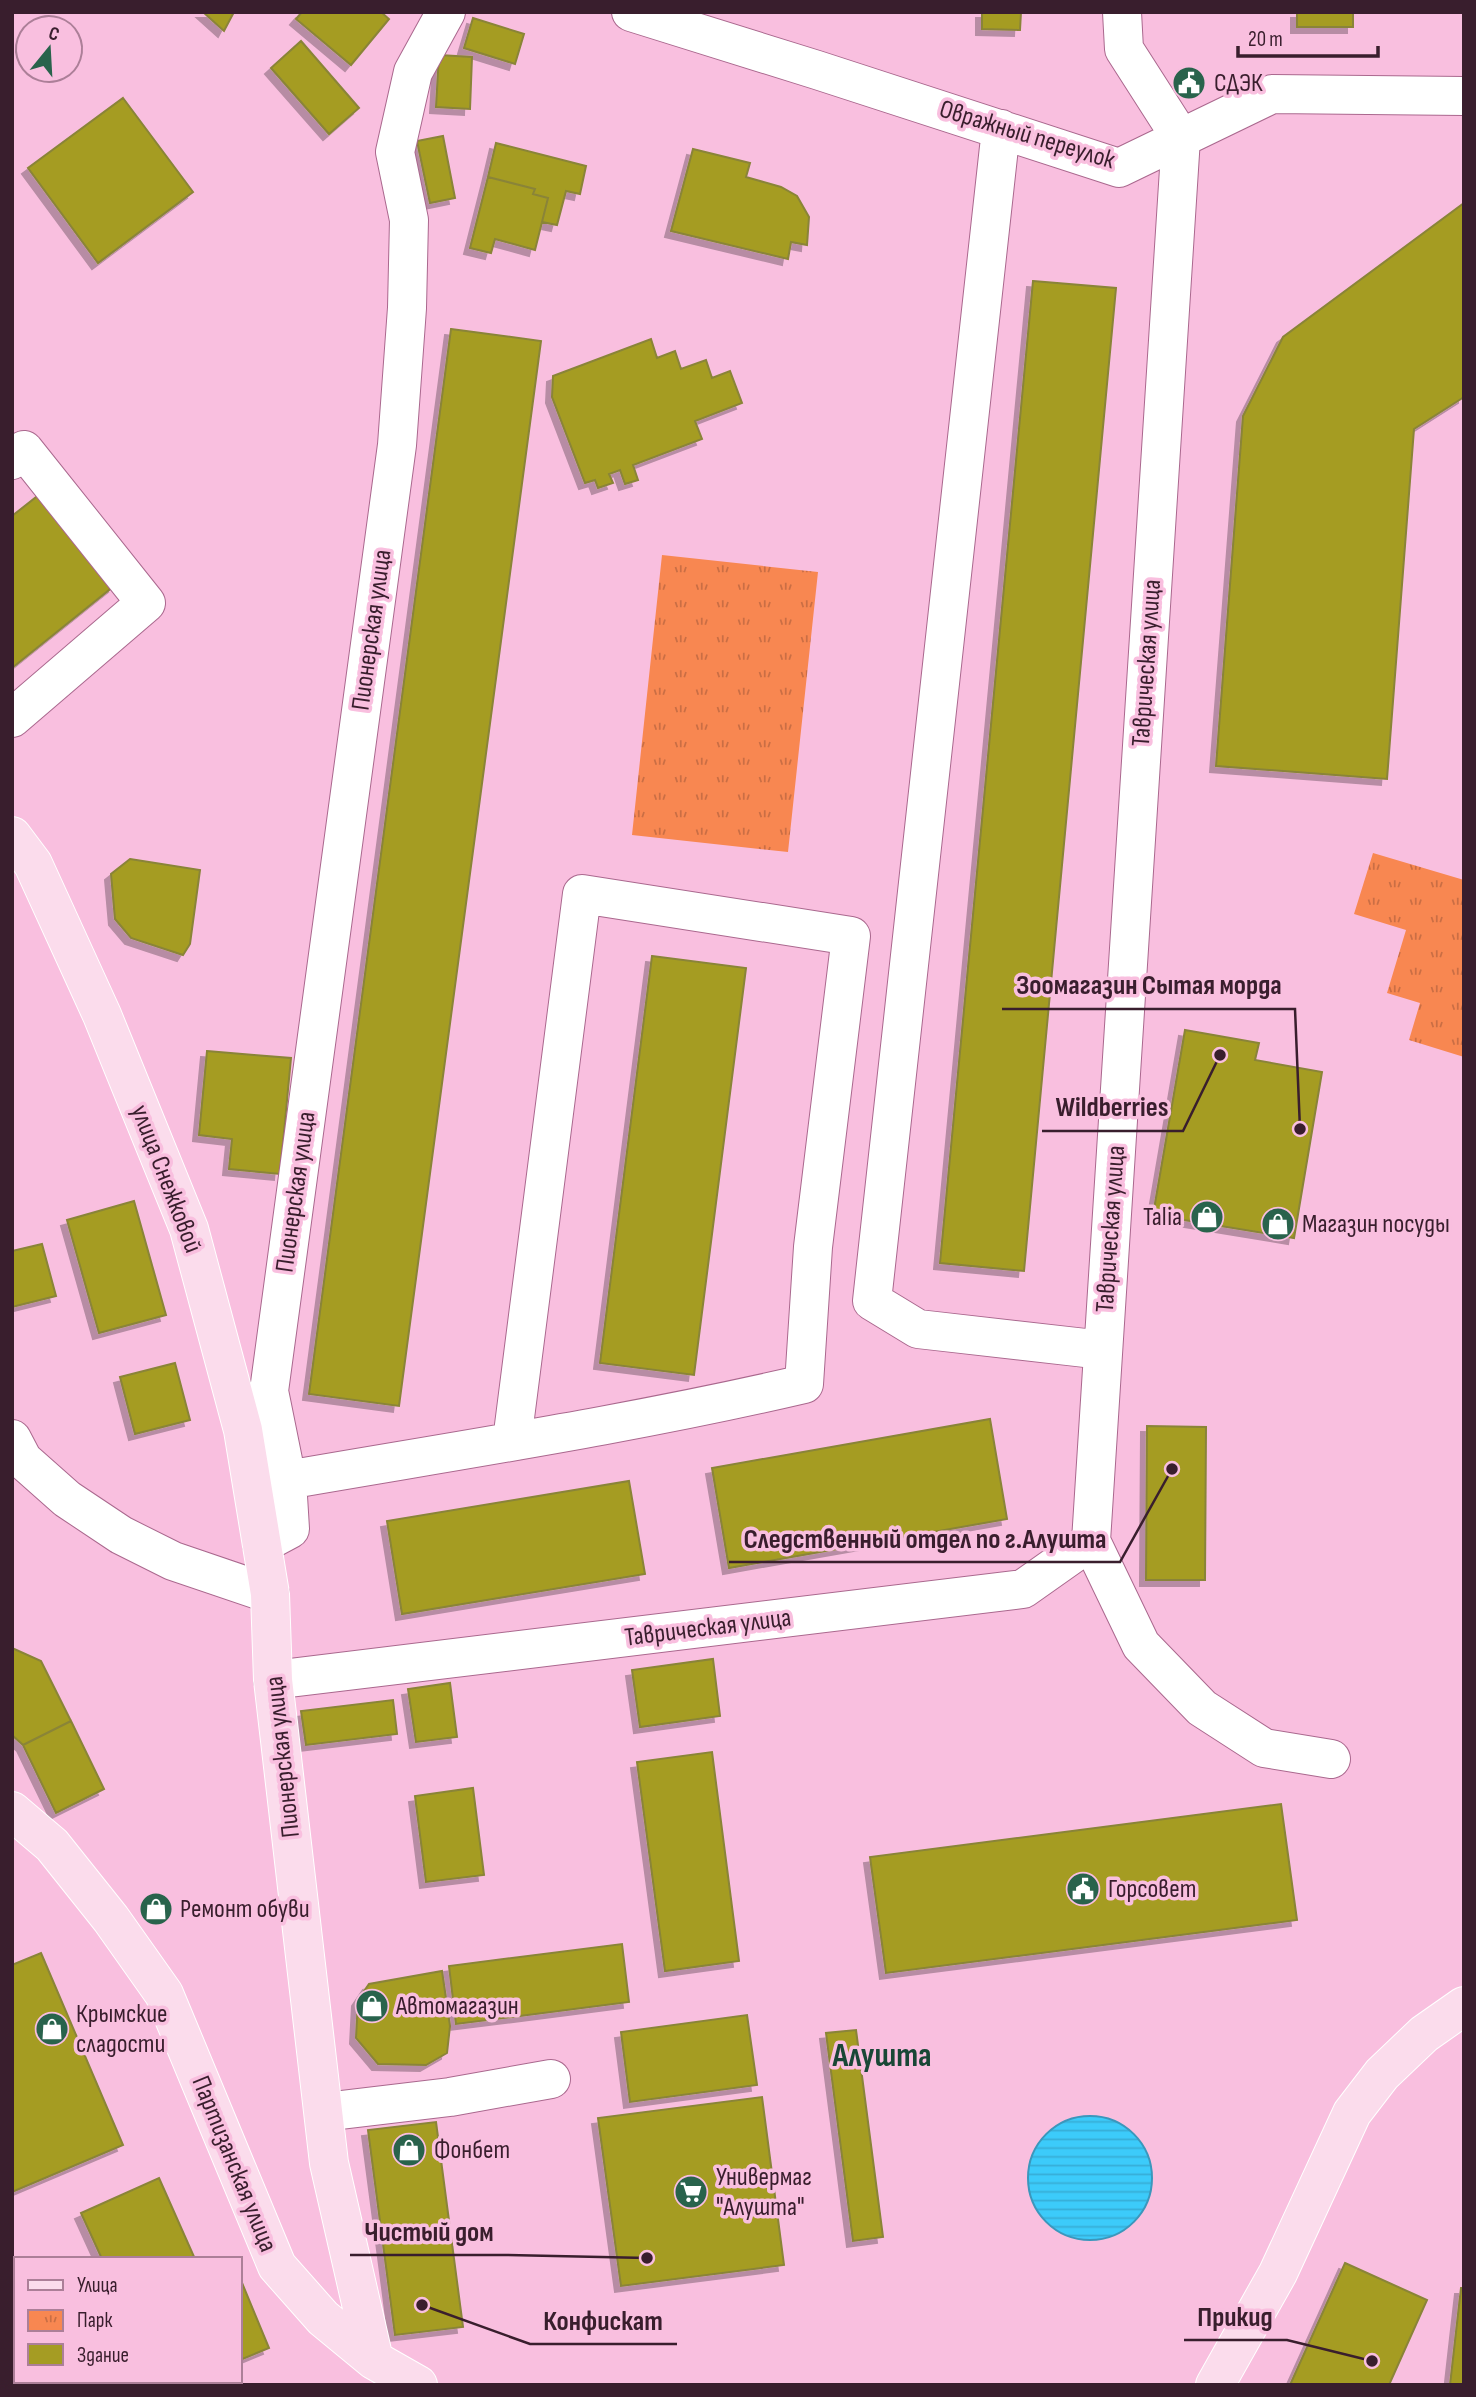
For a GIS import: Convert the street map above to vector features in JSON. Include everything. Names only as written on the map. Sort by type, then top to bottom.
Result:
[{"type":"main road","name":"улица Снежковой","points":[[12,836],[33,864],[102,1015],[189,1229],[243,1430],[261,1544]]},
{"type":"main road","name":"Пионерская улица","points":[[261,1544],[270,1594],[274,1680],[329,2163],[374,2360]]},
{"type":"main road","name":"Партизанская улица","points":[[12,1811],[52,1844],[111,1919],[164,1994],[277,2266],[323,2318],[374,2360],[418,2385]]},
{"type":"main road","points":[[1215,2385],[1278,2273],[1352,2113],[1381,2074],[1424,2034],[1464,2006]]},
{"type":"street","name":"Пионерская улица","points":[[261,1544],[290,1529],[287,1480],[269,1391],[397,445],[407,308],[409,220],[396,152],[413,72],[446,12]]},
{"type":"street","name":"Овражный переулок","points":[[631,12],[1119,168],[1272,94],[1464,96]]},
{"type":"street","points":[[1122,12],[1124,49],[1181,138]]},
{"type":"street","points":[[1001,129],[872,1301],[918,1329],[1103,1350]]},
{"type":"street","name":"Таврическая улица","points":[[274,1680],[1023,1589],[1091,1541],[1181,138]]},
{"type":"street","points":[[12,460],[24,450],[146,603],[12,718]]},
{"type":"street","points":[[287,1480],[512,1441],[701,1408],[804,1384],[813,1247],[850,936],[582,894],[512,1441]]},
{"type":"street","points":[[12,1438],[23,1460],[67,1499],[121,1535],[173,1561],[270,1594]]},
{"type":"street","points":[[1091,1541],[1142,1645],[1202,1708],[1264,1748],[1331,1759]]},
{"type":"street","points":[[324,2112],[450,2097],[551,2079]]},
{"type":"green space","points":[[662,555],[818,572],[788,852],[632,835]]},
{"type":"green space","points":[[1373,853],[1464,880],[1464,1057],[1409,1040],[1420,1003],[1387,993],[1406,930],[1354,914]]},
{"type":"water","points":[[1090,2116],[1114,2121],[1134,2134],[1147,2154],[1152,2178],[1147,2202],[1134,2222],[1114,2235],[1090,2240],[1066,2235],[1046,2222],[1033,2202],[1028,2178],[1033,2154],[1046,2134],[1066,2121]]},
{"type":"building","points":[[203,12],[234,12],[224,31]]},
{"type":"building","points":[[302,12],[381,12],[389,19],[351,65],[296,19]]},
{"type":"building","points":[[982,12],[1021,12],[1020,30],[982,29]]},
{"type":"building","points":[[1297,12],[1353,12],[1353,27],[1297,27]]},
{"type":"building","points":[[473,18],[524,34],[515,64],[464,48]]},
{"type":"building","points":[[301,41],[359,108],[329,134],[271,68]]},
{"type":"building","points":[[439,55],[472,57],[470,109],[436,107]]},
{"type":"building","points":[[123,98],[193,192],[98,263],[28,168]]},
{"type":"building","points":[[443,136],[455,198],[430,203],[417,141]]},
{"type":"building","points":[[496,143],[586,166],[580,194],[566,191],[557,225],[542,222],[548,198],[533,194],[535,189],[488,177]]},
{"type":"building","points":[[693,149],[750,163],[746,177],[781,187],[797,196],[809,217],[807,245],[791,242],[788,259],[671,231]]},
{"type":"building","points":[[488,177],[535,189],[533,194],[548,198],[535,250],[495,239],[491,253],[470,248]]},
{"type":"building","points":[[1464,203],[1464,397],[1414,429],[1387,779],[1216,766],[1243,416],[1283,337]]},
{"type":"building","points":[[1033,281],[1116,288],[1024,1271],[940,1263]]},
{"type":"building","points":[[451,329],[541,341],[399,1406],[309,1394]]},
{"type":"building","points":[[651,339],[657,358],[675,351],[681,369],[706,360],[712,378],[730,371],[742,403],[695,421],[702,439],[633,465],[638,480],[625,484],[620,470],[609,474],[613,483],[598,488],[595,480],[585,483],[552,397],[553,376]]},
{"type":"building","points":[[40,494],[114,586],[12,668],[12,516]]},
{"type":"building","points":[[130,859],[200,870],[190,944],[183,955],[131,938],[115,919],[111,874]]},
{"type":"building","points":[[652,956],[746,968],[694,1375],[600,1363]]},
{"type":"building","points":[[1185,1030],[1259,1043],[1255,1060],[1322,1072],[1294,1238],[1153,1215]]},
{"type":"building","points":[[207,1051],[291,1058],[280,1174],[229,1169],[232,1139],[199,1135]]},
{"type":"building","points":[[134,1201],[166,1315],[99,1333],[67,1220]]},
{"type":"building","points":[[42,1244],[56,1296],[12,1307],[12,1251]]},
{"type":"building","points":[[175,1363],[190,1420],[135,1434],[120,1377]]},
{"type":"building","points":[[990,1419],[1007,1519],[729,1568],[712,1468]]},
{"type":"building","points":[[1147,1426],[1206,1427],[1205,1580],[1146,1580]]},
{"type":"building","points":[[629,1481],[645,1574],[402,1614],[387,1521]]},
{"type":"building","points":[[12,1648],[41,1661],[71,1721],[23,1745],[12,1735]]},
{"type":"building","points":[[713,1659],[720,1716],[640,1727],[632,1670]]},
{"type":"building","points":[[450,1683],[457,1737],[416,1742],[408,1689]]},
{"type":"building","points":[[393,1700],[397,1734],[306,1745],[301,1711]]},
{"type":"building","points":[[71,1721],[104,1789],[56,1813],[23,1745]]},
{"type":"building","points":[[712,1752],[739,1961],[665,1971],[637,1762]]},
{"type":"building","points":[[473,1788],[484,1875],[426,1882],[415,1796]]},
{"type":"building","name":"Горсовет","points":[[1281,1804],[1297,1920],[886,1973],[870,1857]]},
{"type":"building","points":[[622,1944],[629,2002],[456,2024],[449,1966]]},
{"type":"building","points":[[41,1953],[123,2145],[12,2192],[12,1965]]},
{"type":"building","points":[[442,1971],[450,2026],[447,2053],[426,2065],[378,2064],[356,2038],[358,2000],[369,1984]]},
{"type":"building","points":[[747,2015],[757,2085],[630,2102],[621,2032]]},
{"type":"building","points":[[856,2030],[883,2237],[853,2241],[826,2033]]},
{"type":"building","name":"Универмаг \"Алушта\"","points":[[762,2097],[784,2265],[621,2286],[598,2118]]},
{"type":"building","points":[[436,2122],[463,2327],[395,2335],[368,2130]]},
{"type":"building","points":[[159,2178],[194,2257],[101,2257],[81,2213]]},
{"type":"building","points":[[1345,2263],[1427,2300],[1389,2385],[1290,2385]]},
{"type":"building","points":[[242,2283],[269,2348],[242,2359]]},
{"type":"building","points":[[1461,2288],[1464,2288],[1464,2385],[1450,2385]]},
{"type":"place","name":"СДЭК","points":[[1189,83]]},
{"type":"place","name":"Wildberries","points":[[1220,1055]]},
{"type":"place","name":"Зоомагазин Сытая морда","points":[[1300,1129]]},
{"type":"place","name":"Talia","points":[[1207,1217]]},
{"type":"place","name":"Магазин посуды","points":[[1278,1224]]},
{"type":"place","name":"Следственный отдел по г.Алушта","points":[[1172,1469]]},
{"type":"place","name":"Горсовет","points":[[1083,1889]]},
{"type":"place","name":"Ремонт обуви","points":[[156,1909]]},
{"type":"place","name":"Автомагазин","points":[[372,2006]]},
{"type":"place","name":"Крымские сладости","points":[[52,2029]]},
{"type":"place","name":"Фонбет","points":[[409,2150]]},
{"type":"place","name":"Универмаг \"Алушта\"","points":[[691,2192]]},
{"type":"place","name":"Чистый дом","points":[[647,2258]]},
{"type":"place","name":"Конфискат","points":[[422,2305]]},
{"type":"place","name":"Прикид","points":[[1372,2361]]},
{"type":"district","name":"Алушта","points":[[882,2056]]}]
